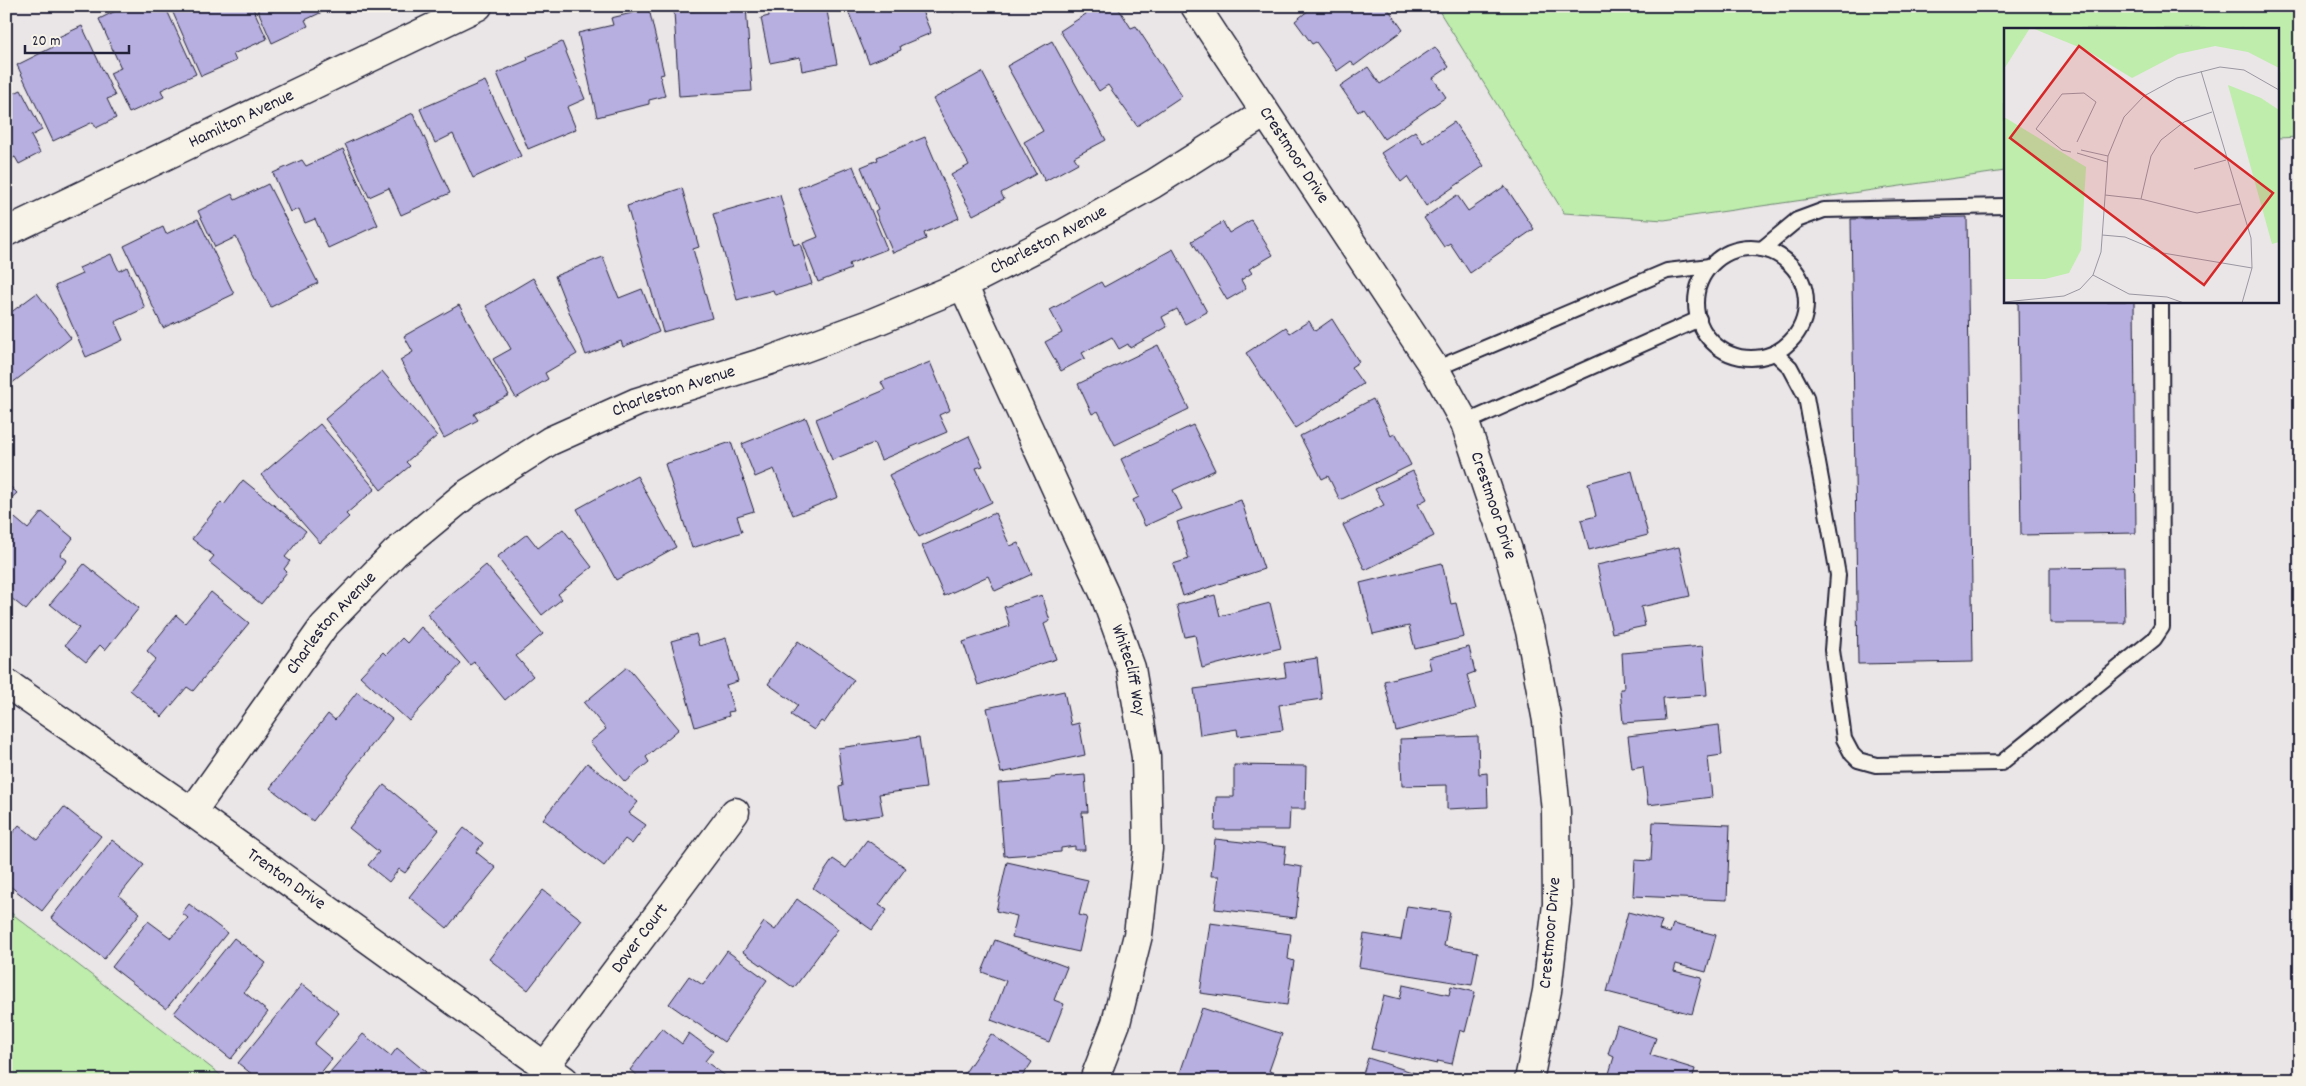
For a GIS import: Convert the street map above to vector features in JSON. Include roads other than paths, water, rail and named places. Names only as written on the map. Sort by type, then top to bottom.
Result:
[{"type":"street","name":"Hamilton Avenue","points":[[6,232],[478,6]]},
{"type":"street","name":"Crestmoor Drive","points":[[1195,6],[1435,369],[1466,423],[1508,550],[1530,630],[1547,721],[1556,811],[1557,904],[1547,991],[1529,1080]]},
{"type":"street","name":"Charleston Avenue","points":[[192,812],[324,626],[395,553],[465,495],[550,441],[637,402],[774,359],[872,323],[963,285],[1063,234],[1153,184],[1265,113]]},
{"type":"street","name":"Whitecliff Way","points":[[963,285],[1104,593],[1131,668],[1146,756],[1148,849],[1138,935],[1116,1024],[1094,1080]]},
{"type":"street","name":"Trenton Drive","points":[[6,684],[192,812],[555,1073]]},
{"type":"street","name":"Dover Court","points":[[555,1073],[735,812]]},
{"type":"lane","points":[[1762,249],[1796,220],[1824,210],[2004,206]]},
{"type":"lane","points":[[1762,249],[1780,256],[1793,267],[1802,281],[1806,297],[1806,315],[1799,330],[1789,343],[1775,353],[1746,358],[1728,353],[1707,336],[1699,319],[1696,300],[1700,282],[1710,266],[1734,250],[1762,249]]},
{"type":"lane","points":[[1435,369],[1667,271],[1710,266]]},
{"type":"lane","points":[[1775,353],[1790,367],[1800,382],[1808,406],[1838,574],[1832,650],[1847,746],[1858,760],[1876,765],[2000,763],[2154,639],[2162,627],[2161,302]]},
{"type":"lane","points":[[1466,423],[1699,319]]}]
